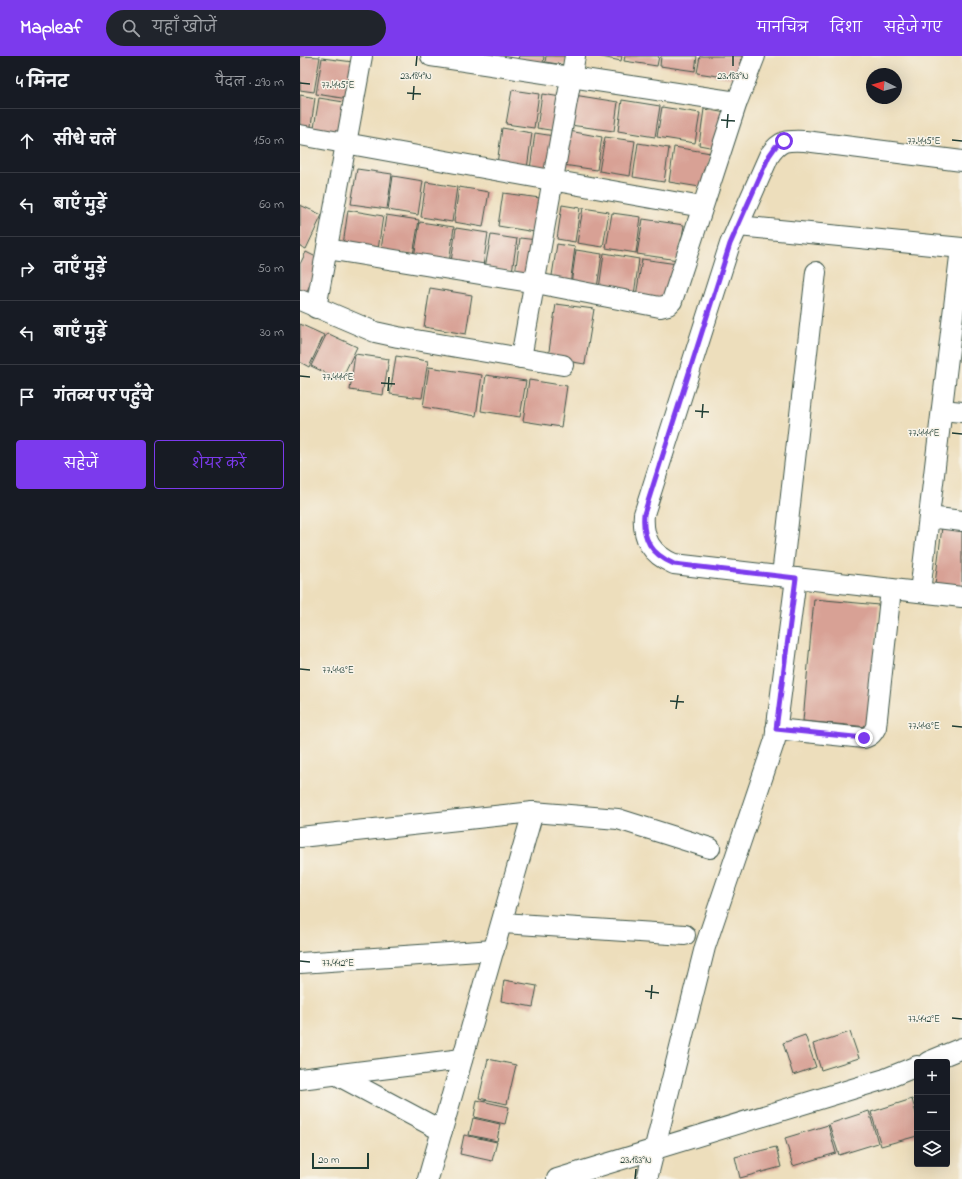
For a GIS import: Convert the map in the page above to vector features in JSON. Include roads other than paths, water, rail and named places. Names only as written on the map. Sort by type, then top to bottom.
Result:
[{"type":"street","points":[[362,56],[327,249],[308,304],[375,332],[563,365]]},
{"type":"street","points":[[431,56],[737,102]]},
{"type":"street","points":[[521,358],[536,283],[575,56]]},
{"type":"street","points":[[327,249],[536,283],[660,307],[668,305],[674,298],[737,102],[755,56]]},
{"type":"street","points":[[300,135],[702,207]]},
{"type":"street","points":[[962,160],[804,141],[784,141],[776,146],[769,156],[730,244],[644,514],[643,529],[652,550],[662,559],[674,564],[962,596]]},
{"type":"street","points":[[738,226],[961,248],[920,592]]},
{"type":"street","points":[[647,1179],[705,947],[775,740],[816,272]]},
{"type":"street","points":[[942,410],[962,412]]},
{"type":"street","points":[[929,517],[962,521]]},
{"type":"street","points":[[776,729],[864,738],[870,736],[876,727],[891,589]]},
{"type":"street","points":[[300,836],[533,812],[618,819],[710,848]]},
{"type":"street","points":[[428,1179],[533,812]]},
{"type":"street","points":[[502,923],[685,935]]},
{"type":"street","points":[[300,963],[494,950]]},
{"type":"street","points":[[935,1059],[962,1048]]},
{"type":"street","points":[[300,1079],[462,1059]]},
{"type":"street","points":[[557,1179],[884,1079],[914,1067]]},
{"type":"street","points":[[337,1075],[442,1131]]}]
